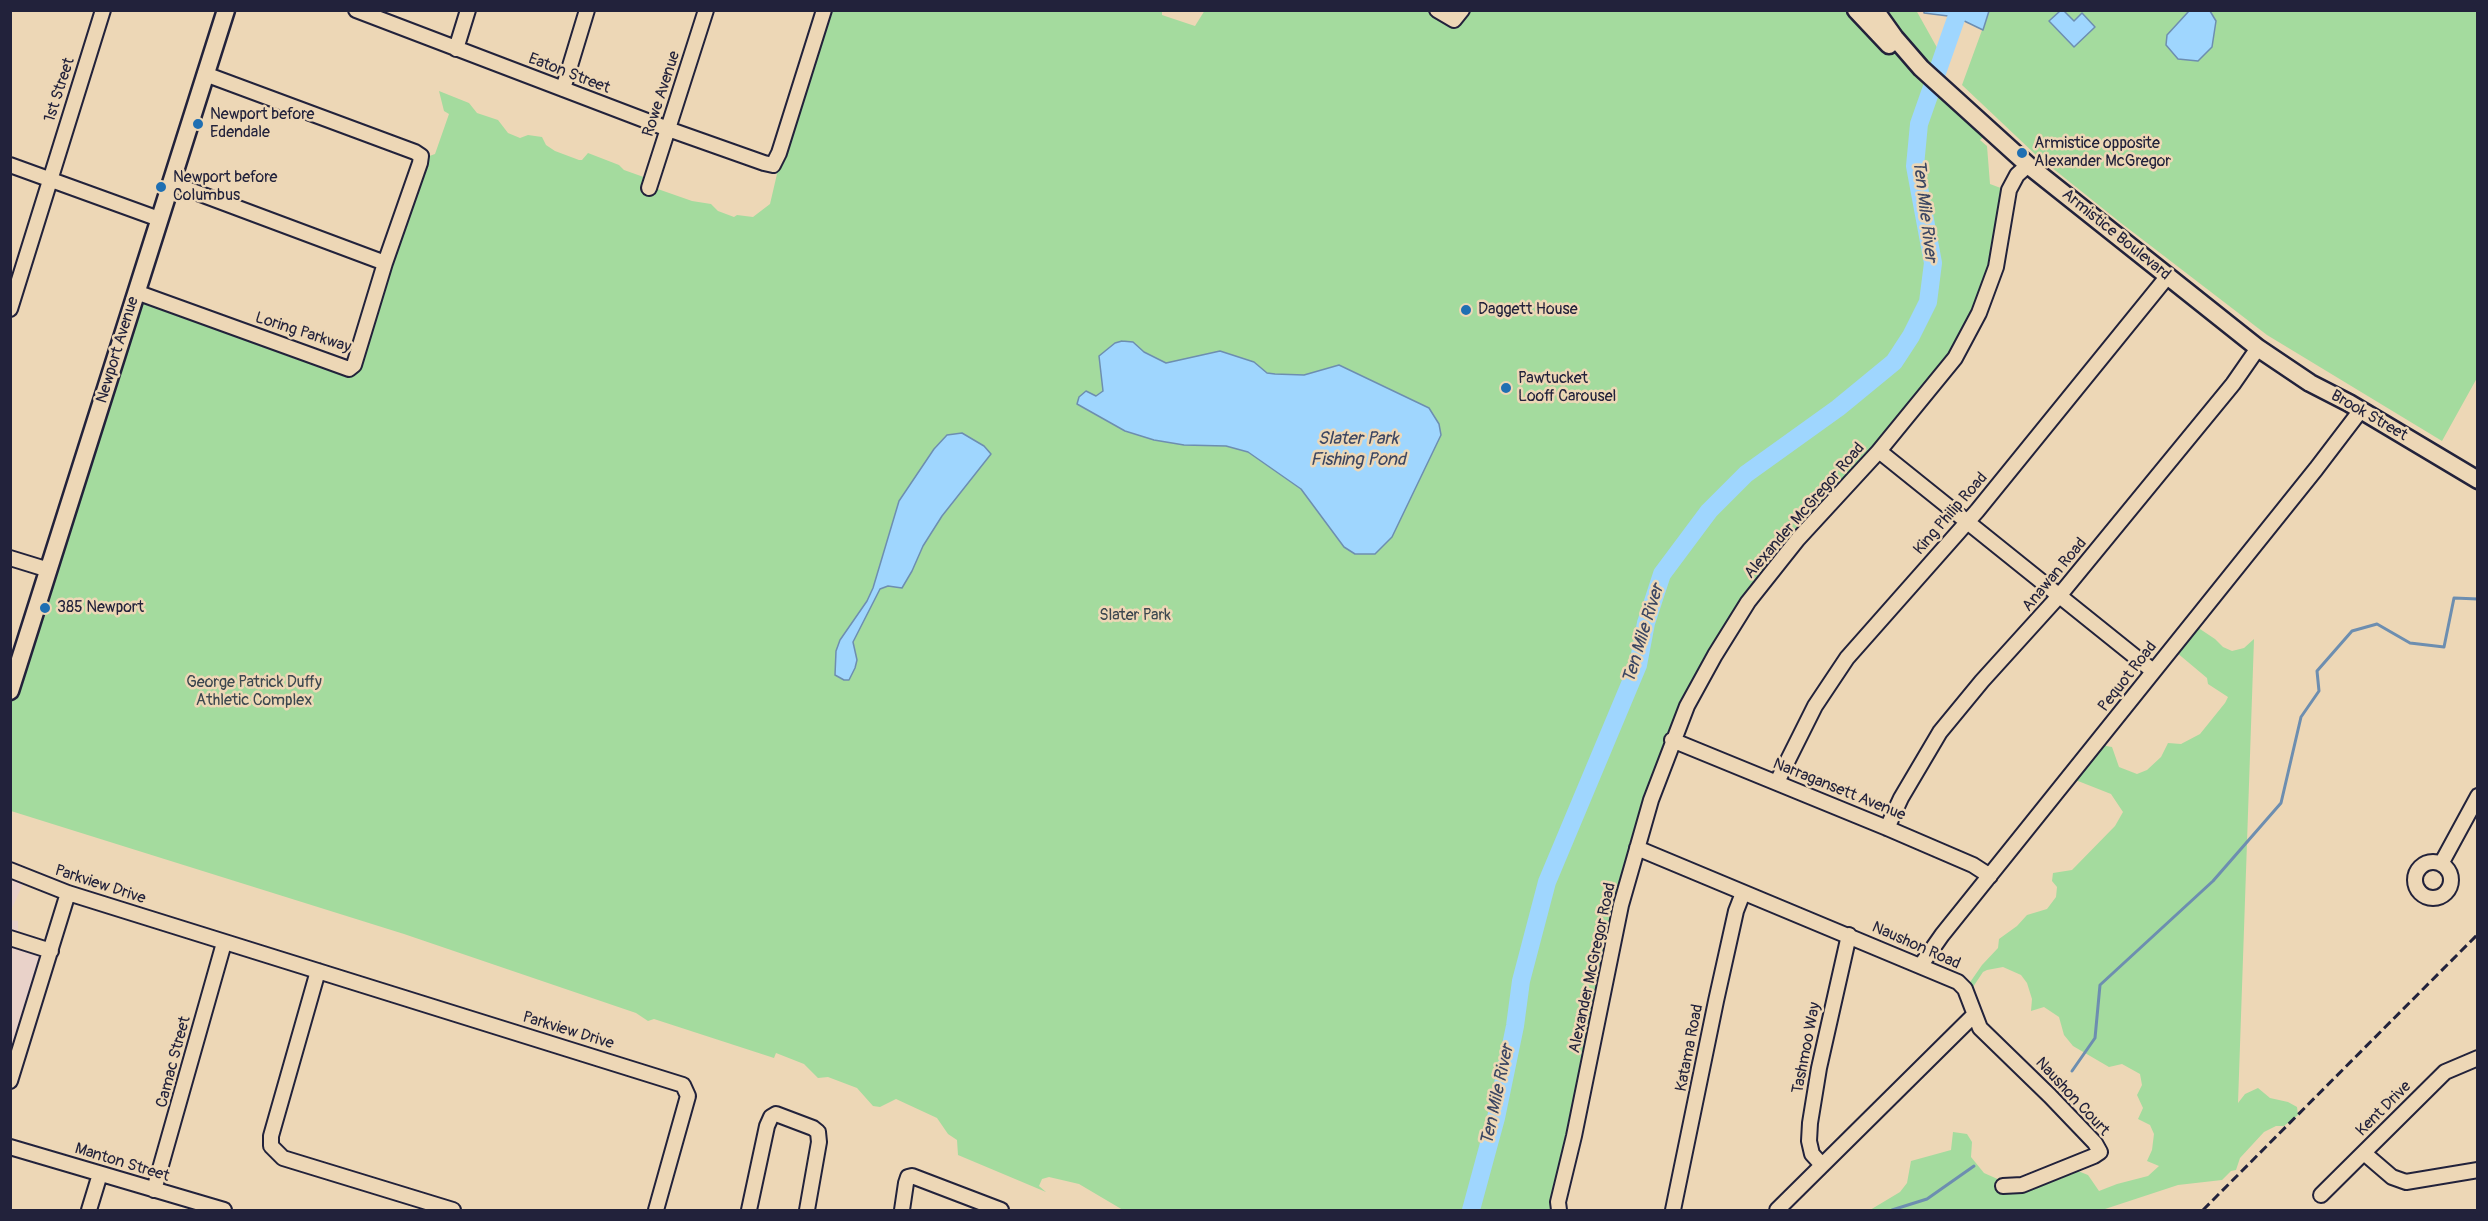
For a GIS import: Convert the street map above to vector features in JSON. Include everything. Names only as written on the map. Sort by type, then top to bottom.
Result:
[{"type":"main road","name":"Newport Avenue","points":[[10,691],[226,10]]},
{"type":"main road","name":"Armistice Boulevard","points":[[1856,10],[1886,42],[1921,68],[2028,165],[2259,349]]},
{"type":"main road","name":"Armistice Boulevard","points":[[1875,10],[1921,68]]},
{"type":"main road","name":"Brook Street","points":[[2259,349],[2310,383],[2361,410],[2478,480]]},
{"type":"street","name":"1st Street","points":[[10,309],[103,10]]},
{"type":"street","name":"Eaton Street","points":[[356,10],[669,129],[772,165],[779,153],[824,10]]},
{"type":"street","points":[[456,49],[468,10]]},
{"type":"street","points":[[563,89],[587,10]]},
{"type":"street","name":"Rowe Avenue","points":[[649,188],[706,10]]},
{"type":"street","points":[[1437,10],[1458,15]]},
{"type":"street","name":"Loring Parkway","points":[[136,292],[349,369],[354,365],[385,262],[421,156],[205,74]]},
{"type":"street","points":[[10,165],[159,219]]},
{"type":"street","name":"Alexander McGregor Road","points":[[1559,1210],[1558,1202],[1574,1137],[1621,905],[1651,800],[1672,741],[1701,679],[1748,602],[1798,539],[1879,451],[1941,377],[1967,337],[1979,313],[1996,267],[2009,190],[2017,175],[2028,165]]},
{"type":"street","points":[[171,183],[385,262]]},
{"type":"street","name":"King Philip Road","points":[[1777,782],[1815,706],[1846,658],[1967,522],[2167,277]]},
{"type":"street","name":"Anawan Road","points":[[1887,828],[1901,798],[1940,732],[1982,681],[2059,596],[2233,384],[2259,349]]},
{"type":"street","name":"Pequot Road","points":[[1921,964],[2361,410]]},
{"type":"street","points":[[1879,451],[2153,671]]},
{"type":"street","points":[[10,558],[48,570]]},
{"type":"street","name":"Narragansett Avenue","points":[[1672,741],[1887,828],[1973,865],[1990,876]]},
{"type":"street","points":[[2441,864],[2478,796]]},
{"type":"street","name":"Naushon Road","points":[[1637,848],[1921,964],[1958,982],[1965,989],[1973,1016]]},
{"type":"street","name":"Parkview Drive","points":[[10,870],[68,893],[224,943],[683,1084],[687,1096],[656,1210]]},
{"type":"street","name":"Katama Road","points":[[1673,1210],[1721,978],[1743,892]]},
{"type":"street","points":[[10,1081],[68,893]]},
{"type":"street","name":"Tashmoo Way","points":[[1822,1165],[1812,1154],[1810,1124],[1819,1068],[1849,935]]},
{"type":"street","points":[[10,938],[51,951]]},
{"type":"street","name":"Camac Street","points":[[154,1190],[224,943]]},
{"type":"street","points":[[318,971],[271,1136],[271,1146],[283,1158],[453,1210]]},
{"type":"street","points":[[1777,1210],[1973,1016]]},
{"type":"street","name":"Naushon Court","points":[[1973,1016],[1980,1028],[2057,1103],[2095,1143],[2100,1152],[2022,1185],[2003,1186]]},
{"type":"street","name":"Kent Drive","points":[[2321,1195],[2445,1072],[2478,1058]]},
{"type":"street","points":[[749,1210],[767,1126],[771,1117],[776,1114],[818,1132],[819,1142],[807,1210]]},
{"type":"street","name":"Manton Street","points":[[10,1147],[224,1210]]},
{"type":"street","points":[[2364,1153],[2392,1177],[2406,1182],[2478,1170]]},
{"type":"street","points":[[89,1210],[100,1174]]},
{"type":"street","points":[[902,1210],[906,1183],[908,1177],[912,1176],[968,1204],[1001,1210]]},
{"type":"shaded area","points":[[11,873],[24,881],[11,911]]},
{"type":"shaded area","points":[[11,920],[18,921],[18,932],[21,934],[53,945],[11,1077]]},
{"type":"green space","name":"Slater Park","points":[[1162,10],[1162,15],[1195,26],[1205,10],[1434,10],[1449,21],[1465,10],[1916,10],[1940,53],[1939,69],[1923,86],[1936,99],[1946,92],[1988,132],[1980,140],[1987,146],[1990,184],[2006,190],[2004,233],[1968,336],[1792,545],[1717,651],[1645,819],[1558,1210],[1123,1210],[1079,1184],[1049,1177],[1042,1179],[1039,1186],[1046,1192],[958,1155],[957,1140],[948,1134],[937,1118],[896,1099],[880,1107],[873,1106],[857,1088],[828,1077],[818,1078],[804,1064],[776,1053],[774,1058],[654,1019],[648,1021],[636,1013],[404,934],[11,811],[11,694],[136,293],[346,371],[421,159],[435,154],[449,114],[444,111],[439,91],[469,103],[477,113],[498,120],[508,133],[520,138],[528,135],[542,137],[546,145],[555,151],[579,160],[582,160],[588,153],[652,180],[652,187],[692,201],[711,204],[718,211],[734,217],[737,215],[753,217],[770,204],[777,174],[774,168],[825,11]]},
{"type":"green space","points":[[1989,11],[2477,11],[2477,378],[2442,441],[2267,335],[2036,155],[1962,85]]},
{"type":"green space","points":[[2194,625],[2232,651],[2244,648],[2254,639],[2238,1103],[2245,1094],[2258,1088],[2270,1098],[2288,1102],[2297,1107],[2298,1115],[2284,1126],[2276,1126],[2264,1132],[2240,1158],[2236,1170],[2231,1171],[2222,1180],[2178,1185],[2102,1210],[1870,1210],[1900,1192],[1907,1183],[1911,1161],[1951,1150],[1953,1132],[1967,1134],[1972,1142],[1971,1157],[1984,1173],[2002,1181],[2010,1190],[2073,1169],[2088,1175],[2099,1191],[2148,1176],[2159,1166],[2147,1161],[2152,1150],[2154,1134],[2150,1125],[2138,1119],[2143,1108],[2137,1095],[2142,1085],[2140,1074],[2122,1064],[2109,1067],[2073,1046],[2064,1035],[2059,1017],[2044,1007],[2031,1011],[2032,999],[2027,983],[2021,975],[2003,967],[1987,970],[1983,972],[1973,987],[1964,991],[1982,965],[1998,948],[1999,939],[2017,926],[2027,915],[2047,909],[2056,897],[2057,887],[2052,881],[2053,873],[2072,870],[2115,826],[2123,812],[2111,794],[2078,781],[2073,773],[2101,745],[2112,747],[2119,767],[2137,774],[2147,770],[2161,757],[2168,743],[2181,744],[2200,734],[2225,703],[2228,697],[2208,684],[2207,678],[2176,652]]},
{"type":"water","points":[[1924,10],[1989,11],[1983,30],[1956,17],[1924,13]]},
{"type":"water","points":[[2060,11],[2064,11],[2074,21],[2082,13],[2095,27],[2074,47],[2049,21]]},
{"type":"water","points":[[2189,11],[2210,11],[2216,21],[2212,47],[2198,61],[2178,59],[2166,45],[2167,35]]},
{"type":"water","name":"Slater Park Fishing Pond","points":[[1133,342],[1144,352],[1166,363],[1220,351],[1254,362],[1267,373],[1275,374],[1304,375],[1339,365],[1429,408],[1439,424],[1441,435],[1392,537],[1375,554],[1355,554],[1344,547],[1301,489],[1248,452],[1226,446],[1184,445],[1154,440],[1125,431],[1077,404],[1079,397],[1086,391],[1096,396],[1103,391],[1099,356],[1115,343]]},
{"type":"water","points":[[962,433],[984,446],[991,454],[942,516],[923,546],[902,588],[888,586],[880,589],[853,642],[857,660],[855,668],[849,680],[844,680],[835,675],[836,651],[840,640],[867,601],[873,588],[899,501],[934,449],[947,435]]},
{"type":"waterway","name":"Ten Mile River","points":[[1471,1210],[1496,1118],[1515,1026],[1521,981],[1547,882],[1638,665],[1646,623],[1662,574],[1709,511],[1746,474],[1838,408],[1894,362],[1911,336],[1928,302],[1933,263],[1915,166],[1919,124],[1959,10]]},
{"type":"waterway","points":[[2072,1071],[2095,1038],[2100,985],[2213,881],[2281,803],[2301,717],[2319,691],[2317,671],[2352,631],[2377,624],[2410,643],[2444,647],[2454,598],[2478,599]]},
{"type":"waterway","points":[[1892,1210],[1927,1199],[1974,1166]]},
{"type":"railway","points":[[2203,1210],[2478,934]]},
{"type":"place","name":"Newport before Edendale","points":[[198,124]]},
{"type":"place","name":"Armistice opposite Alexander McGregor","points":[[2022,153]]},
{"type":"place","name":"Newport before Columbus","points":[[161,187]]},
{"type":"place","name":"Daggett House","points":[[1466,310]]},
{"type":"place","name":"Pawtucket Looff Carousel","points":[[1506,388]]},
{"type":"place","name":"385 Newport","points":[[45,608]]},
{"type":"park label","name":"George Patrick Duffy Athletic Complex","points":[[254,692]]}]
